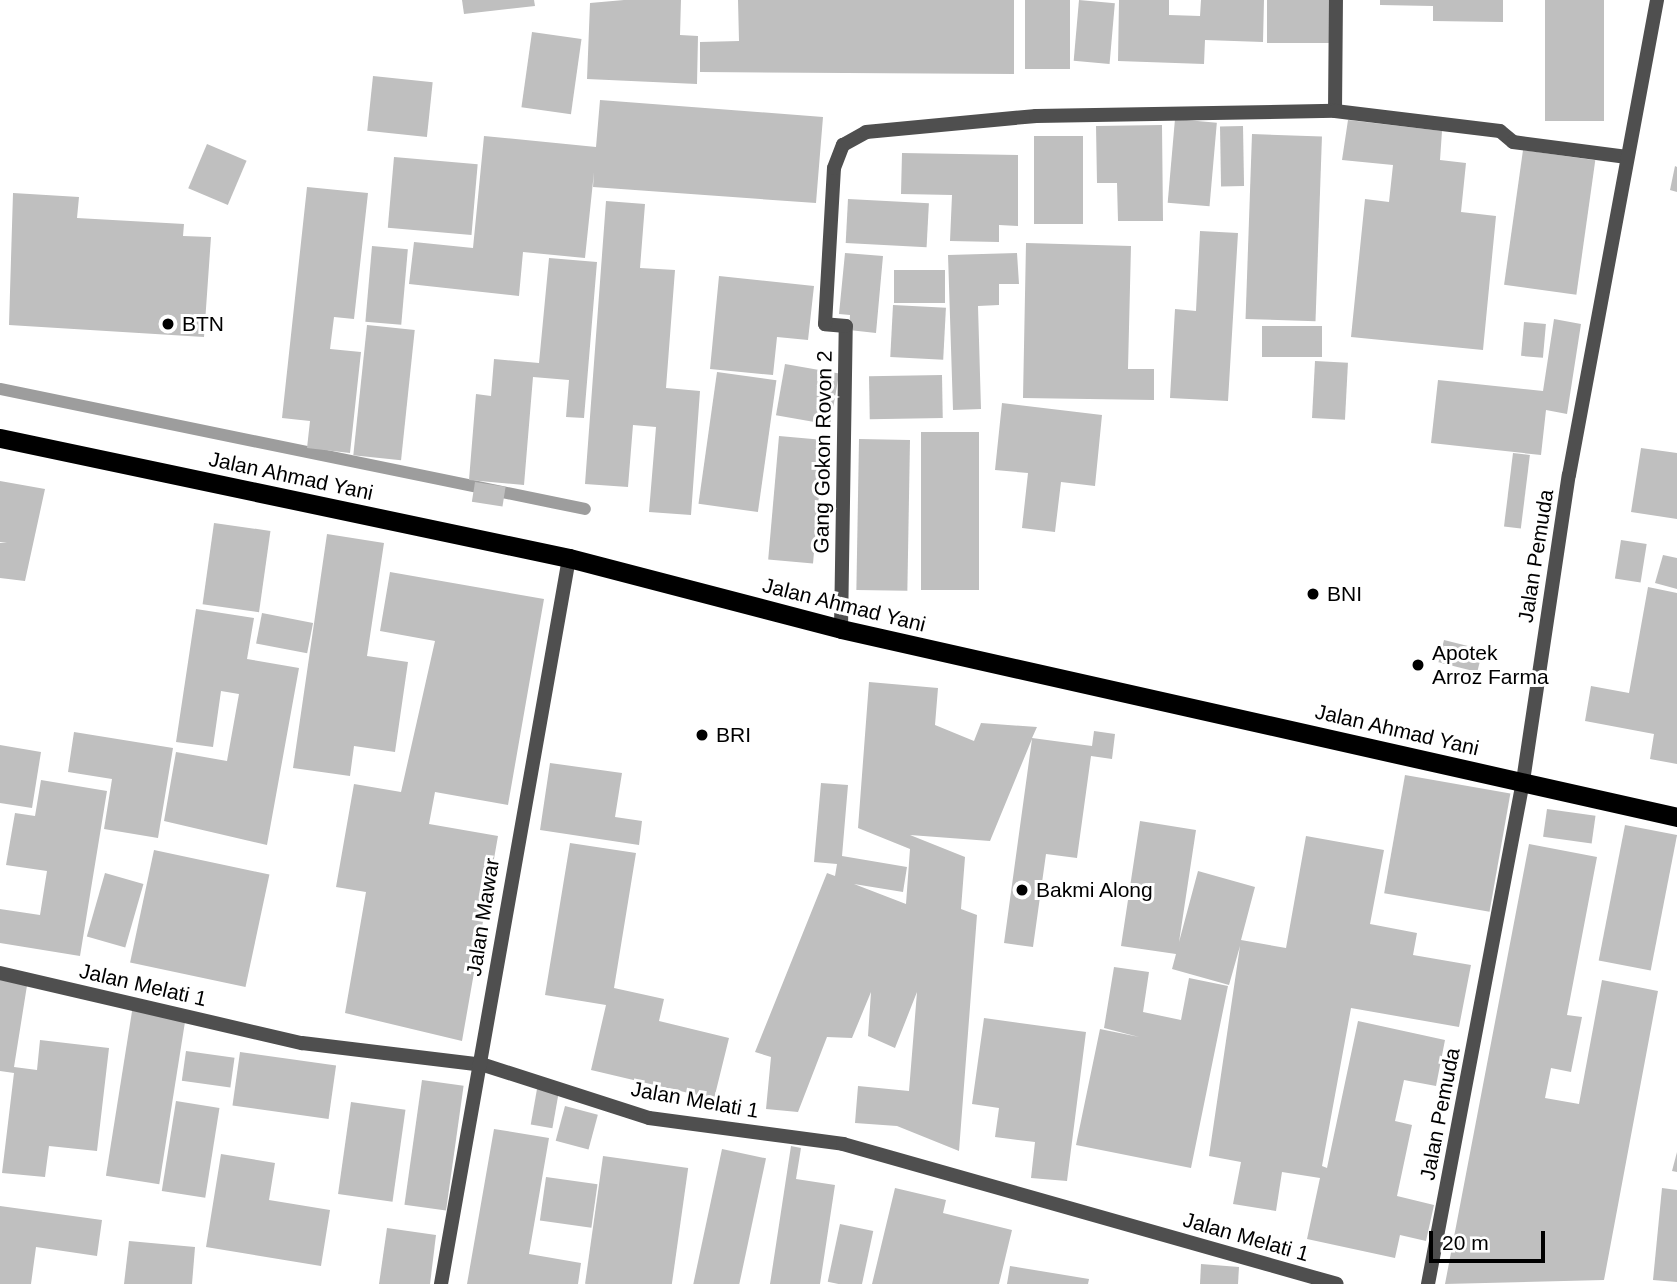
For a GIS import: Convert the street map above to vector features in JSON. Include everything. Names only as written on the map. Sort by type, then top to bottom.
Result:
[{"type":"highway","name":"Jalan Ahmad Yani","points":[[0,438],[569,558],[841,629],[1677,817]]},
{"type":"street","points":[[1336,0],[1335,111],[1500,131],[1513,142],[1627,157]]},
{"type":"street","name":"Jalan Pemuda","points":[[1428,1284],[1524,781],[1569,475],[1657,0]]},
{"type":"street","name":"Gang Gokon Rovon 2","points":[[841,629],[846,326],[825,324],[834,168],[843,145],[866,132],[1036,116],[1335,111]]},
{"type":"street","name":"Jalan Mawar","points":[[441,1284],[484,1065],[503,914],[569,558]]},
{"type":"street","name":"Jalan Melati 1","points":[[0,973],[302,1043],[484,1065],[649,1118],[844,1144],[1337,1284]]},
{"type":"building","points":[[462,0],[534,0],[535,6],[464,14]]},
{"type":"building","points":[[681,0],[680,35],[698,36],[697,84],[587,79],[590,3]]},
{"type":"building","points":[[738,0],[1014,0],[1014,74],[700,72],[700,42],[739,41]]},
{"type":"building","points":[[1025,0],[1070,0],[1070,69],[1025,69]]},
{"type":"building","points":[[1079,0],[1115,3],[1110,64],[1074,61]]},
{"type":"building","points":[[1119,0],[1169,0],[1169,15],[1200,16],[1201,0],[1264,0],[1263,42],[1205,40],[1204,64],[1118,61]]},
{"type":"building","points":[[1267,0],[1329,0],[1329,43],[1267,43]]},
{"type":"building","points":[[1380,0],[1503,0],[1503,22],[1433,21],[1433,6],[1380,5]]},
{"type":"building","points":[[1545,0],[1604,0],[1604,121],[1545,121]]},
{"type":"building","points":[[532,32],[582,39],[571,114],[521,107]]},
{"type":"building","points":[[373,76],[433,82],[427,137],[367,131]]},
{"type":"building","points":[[600,100],[823,117],[816,203],[593,187],[594,172],[585,258],[523,252],[519,296],[409,284],[414,242],[473,248],[484,136],[596,147]]},
{"type":"building","points":[[1175,119],[1217,123],[1210,206],[1168,203]]},
{"type":"building","points":[[1348,120],[1442,131],[1440,160],[1466,163],[1461,212],[1496,216],[1483,350],[1351,337],[1365,199],[1389,202],[1393,165],[1342,160]]},
{"type":"building","points":[[1162,125],[1163,221],[1118,221],[1117,183],[1097,183],[1096,126]]},
{"type":"building","points":[[1220,126],[1243,126],[1244,186],[1221,186]]},
{"type":"building","points":[[1252,134],[1322,136],[1316,321],[1246,319]]},
{"type":"building","points":[[1034,136],[1083,136],[1083,224],[1034,224]]},
{"type":"building","points":[[207,144],[247,161],[228,205],[188,188]]},
{"type":"building","points":[[1523,150],[1595,160],[1576,295],[1504,285]]},
{"type":"building","points":[[902,153],[1018,155],[1018,226],[999,225],[999,242],[950,241],[952,195],[901,194]]},
{"type":"building","points":[[394,157],[478,164],[471,235],[388,228]]},
{"type":"building","points":[[1675,166],[1677,167],[1677,192],[1670,190]]},
{"type":"building","points":[[307,187],[368,193],[354,319],[334,317],[330,349],[361,352],[350,453],[307,448],[310,421],[282,418]]},
{"type":"building","points":[[13,193],[79,197],[77,218],[184,224],[183,236],[211,237],[204,337],[9,325]]},
{"type":"building","points":[[848,199],[929,203],[927,247],[846,243]]},
{"type":"building","points":[[606,201],[645,204],[640,268],[675,270],[666,388],[700,391],[691,515],[649,512],[656,427],[633,425],[628,487],[585,484]]},
{"type":"building","points":[[1200,231],[1238,233],[1228,401],[1170,398],[1175,309],[1196,311]]},
{"type":"building","points":[[1026,243],[1131,246],[1128,369],[1154,369],[1154,400],[1023,398]]},
{"type":"building","points":[[372,246],[408,249],[401,325],[365,322]]},
{"type":"building","points":[[845,253],[883,256],[876,333],[849,330],[850,315],[839,314]]},
{"type":"building","points":[[1017,253],[1019,284],[999,284],[999,305],[978,306],[981,409],[953,410],[948,255]]},
{"type":"building","points":[[549,258],[597,262],[584,418],[566,417],[569,380],[533,377],[524,485],[469,480],[476,394],[491,396],[494,359],[539,363]]},
{"type":"building","points":[[894,270],[945,270],[945,303],[894,303]]},
{"type":"building","points":[[719,276],[814,286],[808,340],[777,337],[773,375],[710,369]]},
{"type":"building","points":[[893,305],[946,308],[943,360],[890,357]]},
{"type":"building","points":[[1554,319],[1581,324],[1567,414],[1546,410],[1541,455],[1431,443],[1438,380],[1543,391]]},
{"type":"building","points":[[1524,322],[1546,324],[1543,358],[1521,356]]},
{"type":"building","points":[[367,325],[415,330],[401,460],[353,455]]},
{"type":"building","points":[[1262,326],[1322,326],[1322,357],[1262,357]]},
{"type":"building","points":[[1315,361],[1348,363],[1345,420],[1312,418]]},
{"type":"building","points":[[785,364],[839,374],[830,425],[776,415]]},
{"type":"building","points":[[717,372],[776,380],[758,512],[698,504]]},
{"type":"building","points":[[942,375],[943,418],[870,419],[869,376]]},
{"type":"building","points":[[1002,403],[1102,415],[1095,486],[1061,482],[1055,532],[1022,528],[1028,473],[995,470]]},
{"type":"building","points":[[921,432],[979,432],[979,590],[921,590]]},
{"type":"building","points":[[779,436],[824,440],[813,563],[768,560]]},
{"type":"building","points":[[859,439],[910,440],[907,591],[856,590]]},
{"type":"building","points":[[1641,448],[1677,453],[1677,519],[1631,512]]},
{"type":"building","points":[[1513,453],[1530,455],[1521,529],[1504,526]]},
{"type":"building","points":[[0,481],[45,489],[25,581],[0,578],[0,543],[7,543],[0,542]]},
{"type":"building","points":[[475,482],[506,487],[502,507],[472,502]]},
{"type":"building","points":[[214,523],[270,531],[259,612],[203,604]]},
{"type":"building","points":[[327,534],[384,543],[367,656],[408,662],[395,752],[354,746],[350,776],[293,768]]},
{"type":"building","points":[[1621,540],[1647,544],[1641,583],[1615,579]]},
{"type":"building","points":[[1663,555],[1677,558],[1677,589],[1655,583]]},
{"type":"building","points":[[390,572],[544,599],[508,805],[435,792],[429,824],[498,836],[462,1041],[345,1013],[366,892],[336,887],[354,784],[401,792],[435,641],[380,631]]},
{"type":"building","points":[[1648,587],[1677,593],[1677,764],[1650,759],[1654,734],[1585,721],[1591,686],[1629,693]]},
{"type":"building","points":[[196,609],[254,618],[247,659],[299,668],[267,845],[164,821],[176,752],[227,761],[239,694],[221,691],[213,747],[176,742]]},
{"type":"building","points":[[262,613],[313,623],[307,653],[256,643]]},
{"type":"building","points":[[1444,640],[1483,650],[1477,672],[1438,662]]},
{"type":"building","points":[[869,682],[938,688],[935,725],[974,741],[981,723],[1037,727],[1032,738],[1092,746],[1094,731],[1115,734],[1112,759],[1091,756],[1077,858],[1046,854],[1033,947],[1004,943],[1032,739],[990,841],[910,835],[965,857],[961,909],[977,915],[959,1151],[897,1126],[855,1123],[858,1086],[909,1091],[917,992],[895,1048],[868,1036],[871,992],[852,1038],[827,1037],[798,1112],[766,1109],[771,1057],[755,1052],[827,873],[835,876],[837,864],[814,862],[821,783],[848,785],[842,856],[907,867],[903,892],[854,884],[906,904],[910,849],[858,828]]},
{"type":"building","points":[[74,732],[173,748],[158,838],[104,829],[112,779],[68,772]]},
{"type":"building","points":[[0,745],[41,752],[32,808],[0,803]]},
{"type":"building","points":[[550,763],[622,773],[615,817],[642,821],[639,845],[540,830]]},
{"type":"building","points":[[1405,775],[1510,794],[1490,912],[1384,893]]},
{"type":"building","points":[[41,780],[107,791],[80,956],[0,943],[0,909],[40,915],[47,871],[6,865],[15,813],[35,816]]},
{"type":"building","points":[[1547,809],[1596,816],[1592,844],[1543,837]]},
{"type":"building","points":[[1140,821],[1196,830],[1179,942],[1198,871],[1255,887],[1241,940],[1286,948],[1306,836],[1384,850],[1370,924],[1417,933],[1413,955],[1471,965],[1459,1027],[1351,1008],[1322,1166],[1327,1168],[1358,1021],[1445,1040],[1436,1086],[1404,1080],[1395,1121],[1412,1125],[1397,1196],[1434,1205],[1426,1241],[1400,1235],[1395,1258],[1307,1239],[1320,1178],[1282,1172],[1276,1211],[1233,1204],[1241,1162],[1209,1156],[1240,946],[1229,985],[1172,969],[1176,954],[1121,946]]},
{"type":"building","points":[[1625,825],[1677,835],[1651,971],[1599,960]]},
{"type":"building","points":[[570,843],[636,853],[614,988],[664,999],[659,1021],[729,1038],[714,1099],[591,1070],[606,1005],[545,995]]},
{"type":"building","points":[[1529,844],[1597,857],[1567,1015],[1582,1017],[1571,1072],[1551,1068],[1545,1098],[1579,1104],[1602,980],[1658,991],[1604,1280],[1445,1284]]},
{"type":"building","points":[[154,850],[269,875],[246,987],[130,962]]},
{"type":"building","points":[[105,873],[143,884],[125,947],[87,936]]},
{"type":"building","points":[[1114,967],[1149,972],[1143,1012],[1181,1020],[1189,978],[1228,986],[1191,1168],[1076,1145],[1100,1029],[1139,1037],[1104,1028]]},
{"type":"building","points":[[0,969],[29,973],[14,1067],[37,1070],[40,1040],[109,1048],[97,1151],[49,1146],[45,1177],[2,1173],[14,1073],[0,1071]]},
{"type":"building","points":[[133,1005],[186,1013],[159,1184],[106,1176]]},
{"type":"building","points":[[984,1018],[1086,1032],[1067,1181],[1031,1178],[1035,1142],[995,1137],[999,1108],[972,1104]]},
{"type":"building","points":[[186,1051],[235,1058],[230,1088],[182,1081]]},
{"type":"building","points":[[240,1052],[336,1065],[329,1119],[232,1105]]},
{"type":"building","points":[[422,1080],[464,1086],[446,1211],[404,1205]]},
{"type":"building","points":[[537,1089],[559,1093],[552,1128],[531,1124]]},
{"type":"building","points":[[176,1101],[219,1108],[205,1198],[162,1191]]},
{"type":"building","points":[[351,1102],[405,1110],[393,1202],[338,1194]]},
{"type":"building","points":[[565,1106],[598,1115],[589,1150],[556,1141]]},
{"type":"building","points":[[494,1129],[549,1138],[529,1254],[581,1263],[578,1284],[467,1284]]},
{"type":"building","points":[[791,1146],[801,1148],[796,1179],[835,1185],[820,1284],[770,1284]]},
{"type":"building","points":[[722,1149],[766,1158],[739,1284],[693,1284]]},
{"type":"building","points":[[1677,1152],[1677,1172],[1672,1171]]},
{"type":"building","points":[[221,1154],[275,1163],[269,1200],[330,1210],[321,1266],[206,1247]]},
{"type":"building","points":[[603,1156],[688,1168],[672,1284],[585,1284]]},
{"type":"building","points":[[546,1177],[597,1184],[591,1228],[540,1221]]},
{"type":"building","points":[[895,1188],[946,1200],[943,1213],[1012,1230],[999,1284],[872,1284]]},
{"type":"building","points":[[1662,1188],[1677,1190],[1677,1282],[1653,1280]]},
{"type":"building","points":[[0,1206],[102,1220],[97,1256],[36,1247],[31,1284],[0,1284]]},
{"type":"building","points":[[840,1224],[873,1231],[862,1284],[828,1282]]},
{"type":"building","points":[[387,1228],[436,1235],[430,1284],[379,1284]]},
{"type":"building","points":[[129,1241],[195,1247],[192,1284],[124,1284]]},
{"type":"building","points":[[1201,1264],[1239,1267],[1238,1284],[1200,1284]]},
{"type":"building","points":[[1010,1266],[1089,1279],[1088,1284],[1007,1284]]},
{"type":"waterway","points":[[0,389],[585,509]]},
{"type":"place","name":"BTN","points":[[168,324]]},
{"type":"place","name":"BNI","points":[[1313,594]]},
{"type":"place","name":"Apotek Arroz Farma","points":[[1418,665]]},
{"type":"place","name":"BRI","points":[[702,735]]},
{"type":"place","name":"Bakmi Along","points":[[1022,890]]}]
